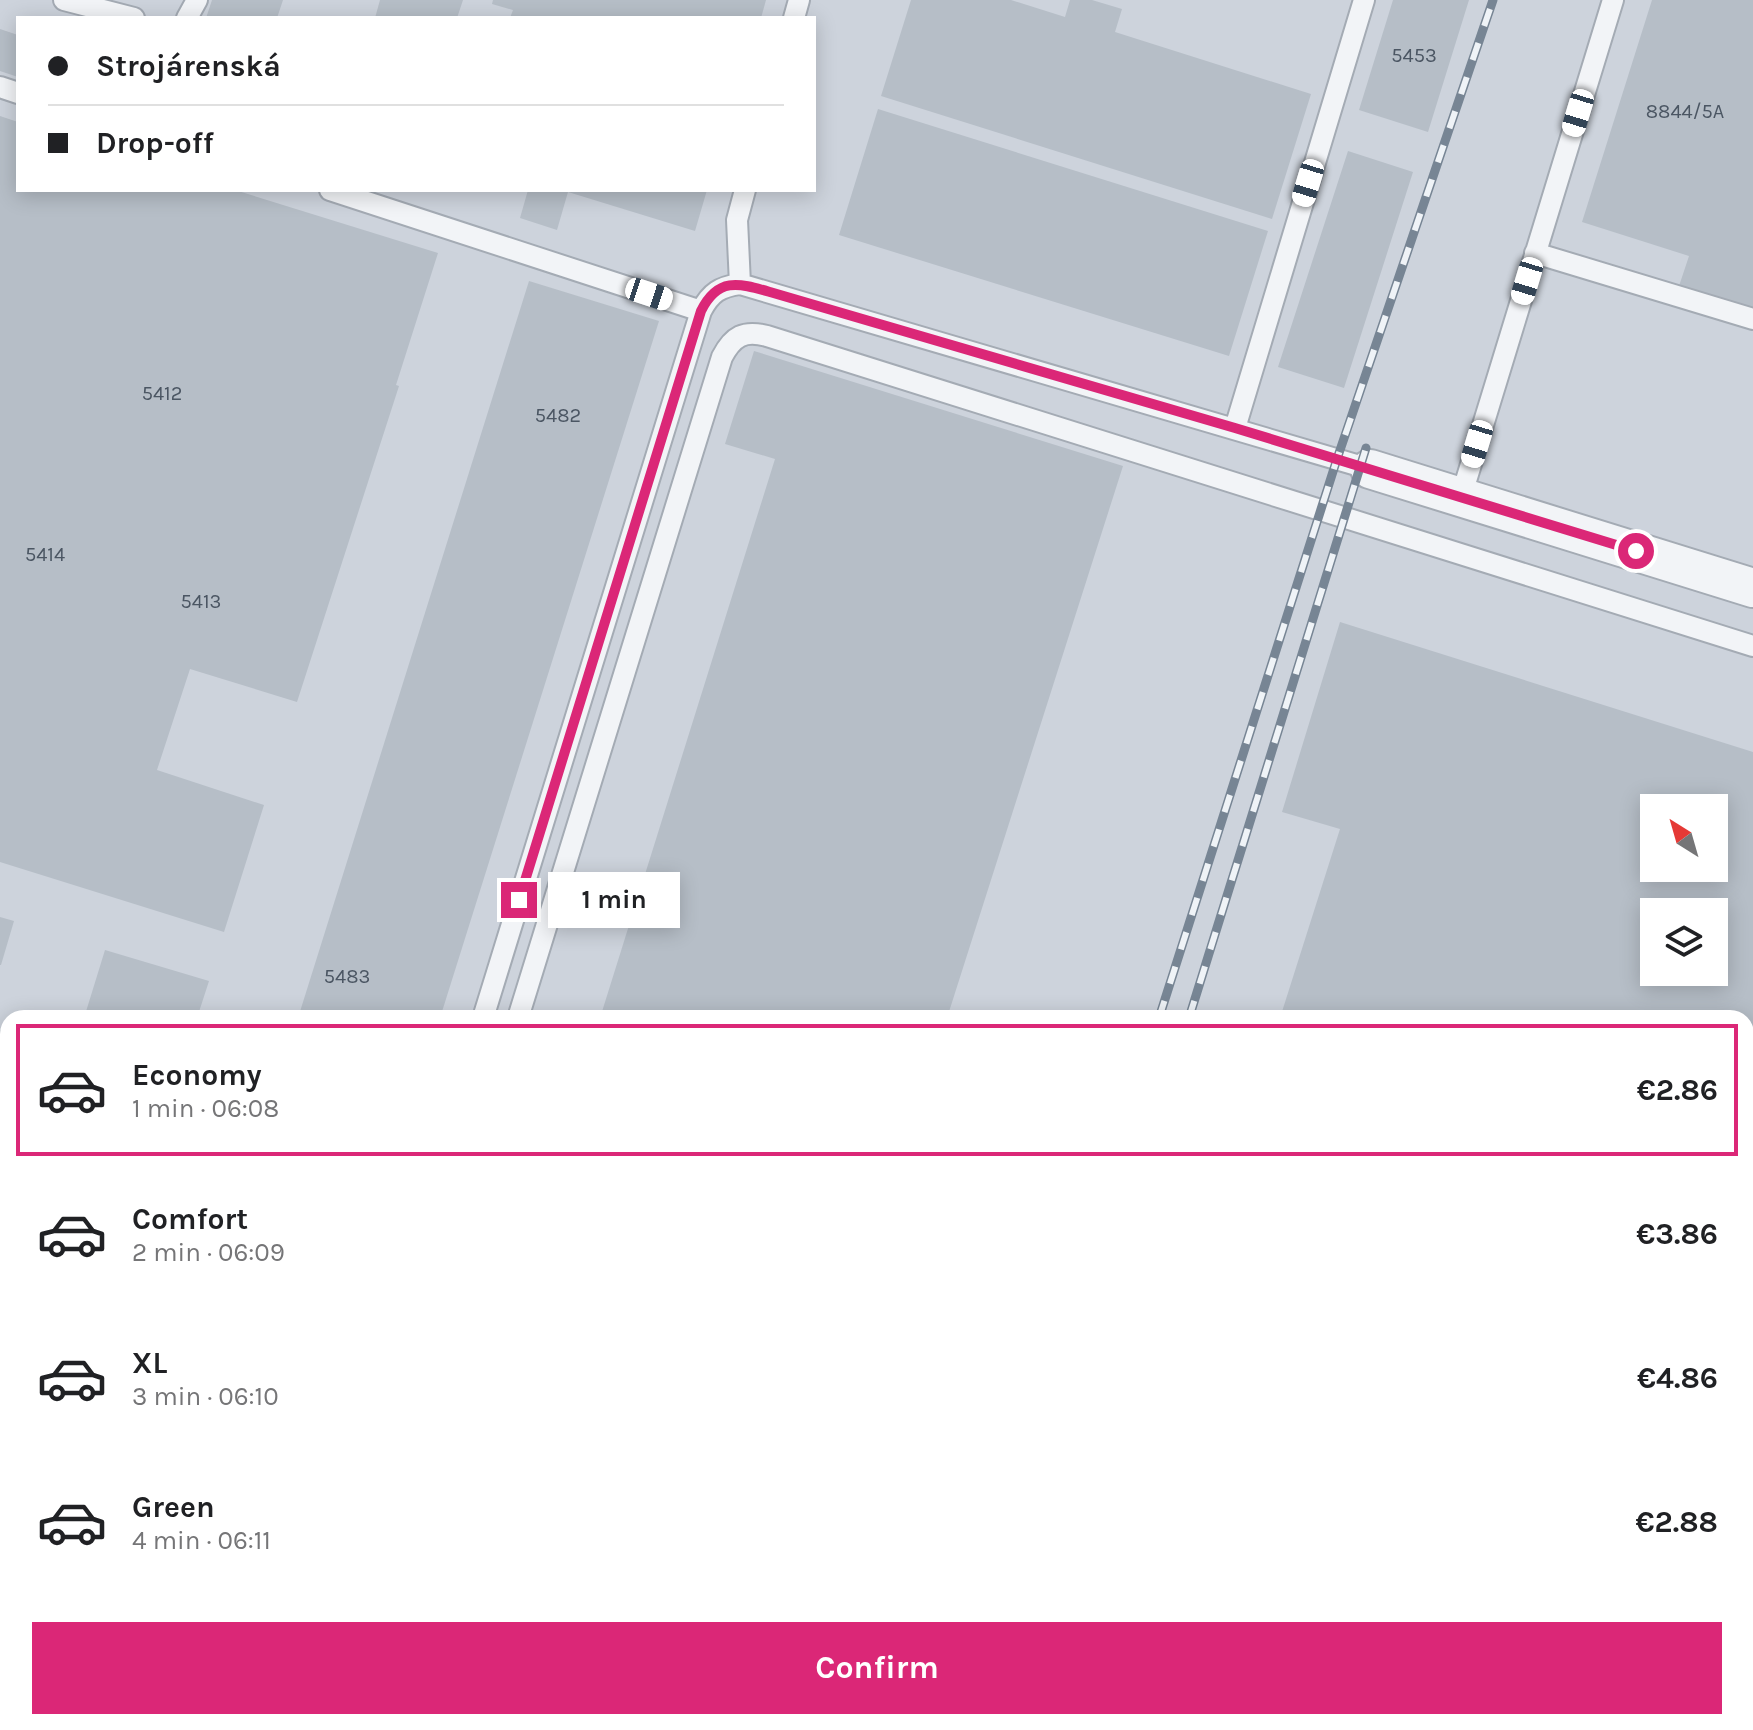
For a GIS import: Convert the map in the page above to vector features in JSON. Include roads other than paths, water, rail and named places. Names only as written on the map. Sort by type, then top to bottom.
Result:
[{"type":"street","points":[[1370,469],[1753,588]]},
{"type":"lane","points":[[64,0],[126,16]]},
{"type":"lane","points":[[1235,428],[1364,0]]},
{"type":"lane","points":[[1461,497],[1613,0]]},
{"type":"lane","points":[[336,192],[701,311]]},
{"type":"lane","points":[[740,284],[737,220],[744,192]]},
{"type":"lane","points":[[1535,253],[1753,319]]},
{"type":"lane","points":[[485,1010],[701,311],[709,295],[724,286],[740,284],[1370,469]]},
{"type":"lane","points":[[520,1010],[722,357],[730,342],[741,335],[752,332],[767,336],[1753,646]]},
{"type":"railway","points":[[1162,1010],[1337,459],[1493,0]]},
{"type":"railway","points":[[1191,1010],[1366,448]]}]
